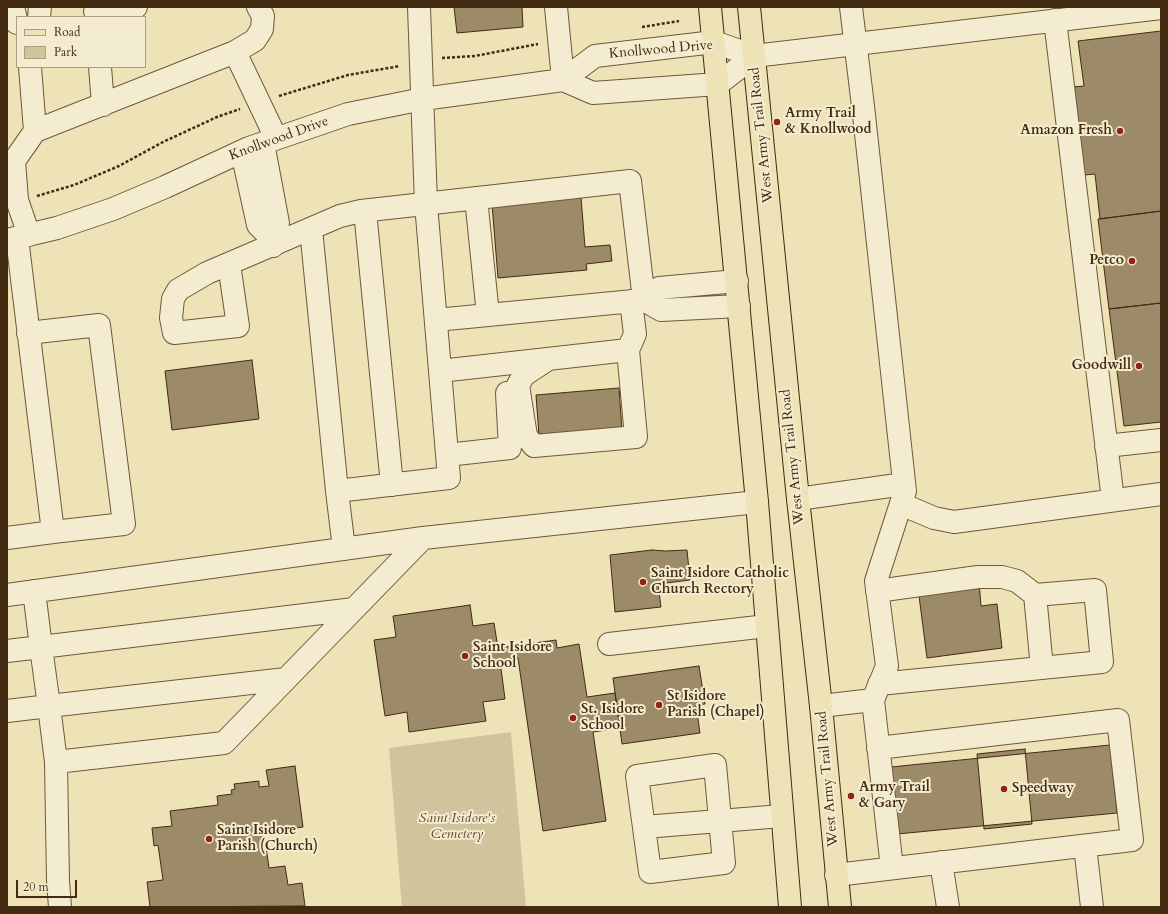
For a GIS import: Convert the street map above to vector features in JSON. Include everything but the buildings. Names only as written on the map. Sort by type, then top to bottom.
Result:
[{"type":"main road","points":[[710,7],[757,502],[790,907]]},
{"type":"main road","name":"West Army Trail Road","points":[[749,7],[798,499],[821,706],[840,907]]},
{"type":"street","points":[[14,7],[16,17]]},
{"type":"street","points":[[95,12],[136,7]]},
{"type":"street","points":[[53,532],[28,333],[18,238],[18,200],[14,161],[15,150],[35,131],[235,52],[255,40],[262,29],[263,16],[258,7]]},
{"type":"street","points":[[336,491],[449,478],[426,204],[420,7]]},
{"type":"street","points":[[556,7],[563,80],[593,93],[718,84],[754,56],[1064,16],[1161,8]]},
{"type":"street","points":[[851,7],[864,113],[902,494],[876,581],[887,666],[876,692],[878,748],[892,868]]},
{"type":"street","points":[[1064,16],[1106,446],[1113,500]]},
{"type":"street","name":"Knollwood Drive","points":[[18,238],[57,228],[114,209],[269,140],[348,114],[423,99],[563,80],[595,56],[714,42],[754,56]]},
{"type":"street","points":[[235,52],[269,140],[278,223],[272,241]]},
{"type":"street","points":[[30,68],[35,131]]},
{"type":"street","points":[[100,68],[103,105]]},
{"type":"street","points":[[242,152],[258,225],[272,241]]},
{"type":"street","points":[[229,264],[272,241],[311,229],[340,216],[365,211],[630,181],[637,301],[635,334],[628,350],[636,437],[534,446],[526,436],[518,385],[524,375],[547,360]]},
{"type":"street","points":[[476,198],[488,315]]},
{"type":"street","points":[[365,211],[392,485]]},
{"type":"street","points":[[311,229],[336,491],[344,549]]},
{"type":"street","points":[[436,320],[637,301],[659,288],[737,281]]},
{"type":"street","points":[[637,301],[661,310],[739,306]]},
{"type":"street","points":[[7,538],[124,524],[99,324],[28,333]]},
{"type":"street","points":[[440,371],[628,350]]},
{"type":"street","points":[[448,455],[510,448],[505,364]]},
{"type":"street","points":[[1106,446],[1161,440]]},
{"type":"street","points":[[798,499],[902,494],[934,518],[954,522],[1161,494]]},
{"type":"street","points":[[7,594],[423,538],[757,502]]},
{"type":"street","points":[[56,762],[224,743],[423,538]]},
{"type":"street","points":[[821,706],[876,692],[1042,668],[1102,662],[1095,590],[1034,595],[1017,581],[1002,577],[978,577],[877,591]]},
{"type":"street","points":[[34,591],[56,762],[58,881],[60,907]]},
{"type":"street","points":[[1034,595],[1042,668]]},
{"type":"street","points":[[7,651],[354,609]]},
{"type":"street","points":[[608,644],[767,626]]},
{"type":"street","points":[[7,710],[286,679]]},
{"type":"street","points":[[836,875],[1132,840],[1118,720],[878,748]]},
{"type":"street","points":[[715,765],[724,862],[650,872],[644,827],[637,776],[715,765]]},
{"type":"street","points":[[644,827],[782,816]]},
{"type":"street","points":[[1086,846],[1092,907]]},
{"type":"street","points":[[940,862],[948,907]]},
{"type":"green space","name":"Saint Isidore's Cemetery","points":[[511,732],[526,907],[402,907],[389,748]]},
{"type":"place","name":"Army Trail & Knollwood","points":[[777,122]]},
{"type":"place","name":"Amazon Fresh","points":[[1120,131]]},
{"type":"place","name":"Petco","points":[[1132,261]]},
{"type":"place","name":"Goodwill","points":[[1139,366]]},
{"type":"place","name":"Saint Isidore Catholic Church Rectory","points":[[643,582]]},
{"type":"place","name":"Saint Isidore School","points":[[465,656]]},
{"type":"place","name":"St Isidore Parish (Chapel)","points":[[659,705]]},
{"type":"place","name":"St. Isidore School","points":[[573,718]]},
{"type":"place","name":"Speedway","points":[[1004,789]]},
{"type":"place","name":"Army Trail & Gary","points":[[851,796]]},
{"type":"place","name":"Saint Isidore Parish (Church)","points":[[209,839]]}]
